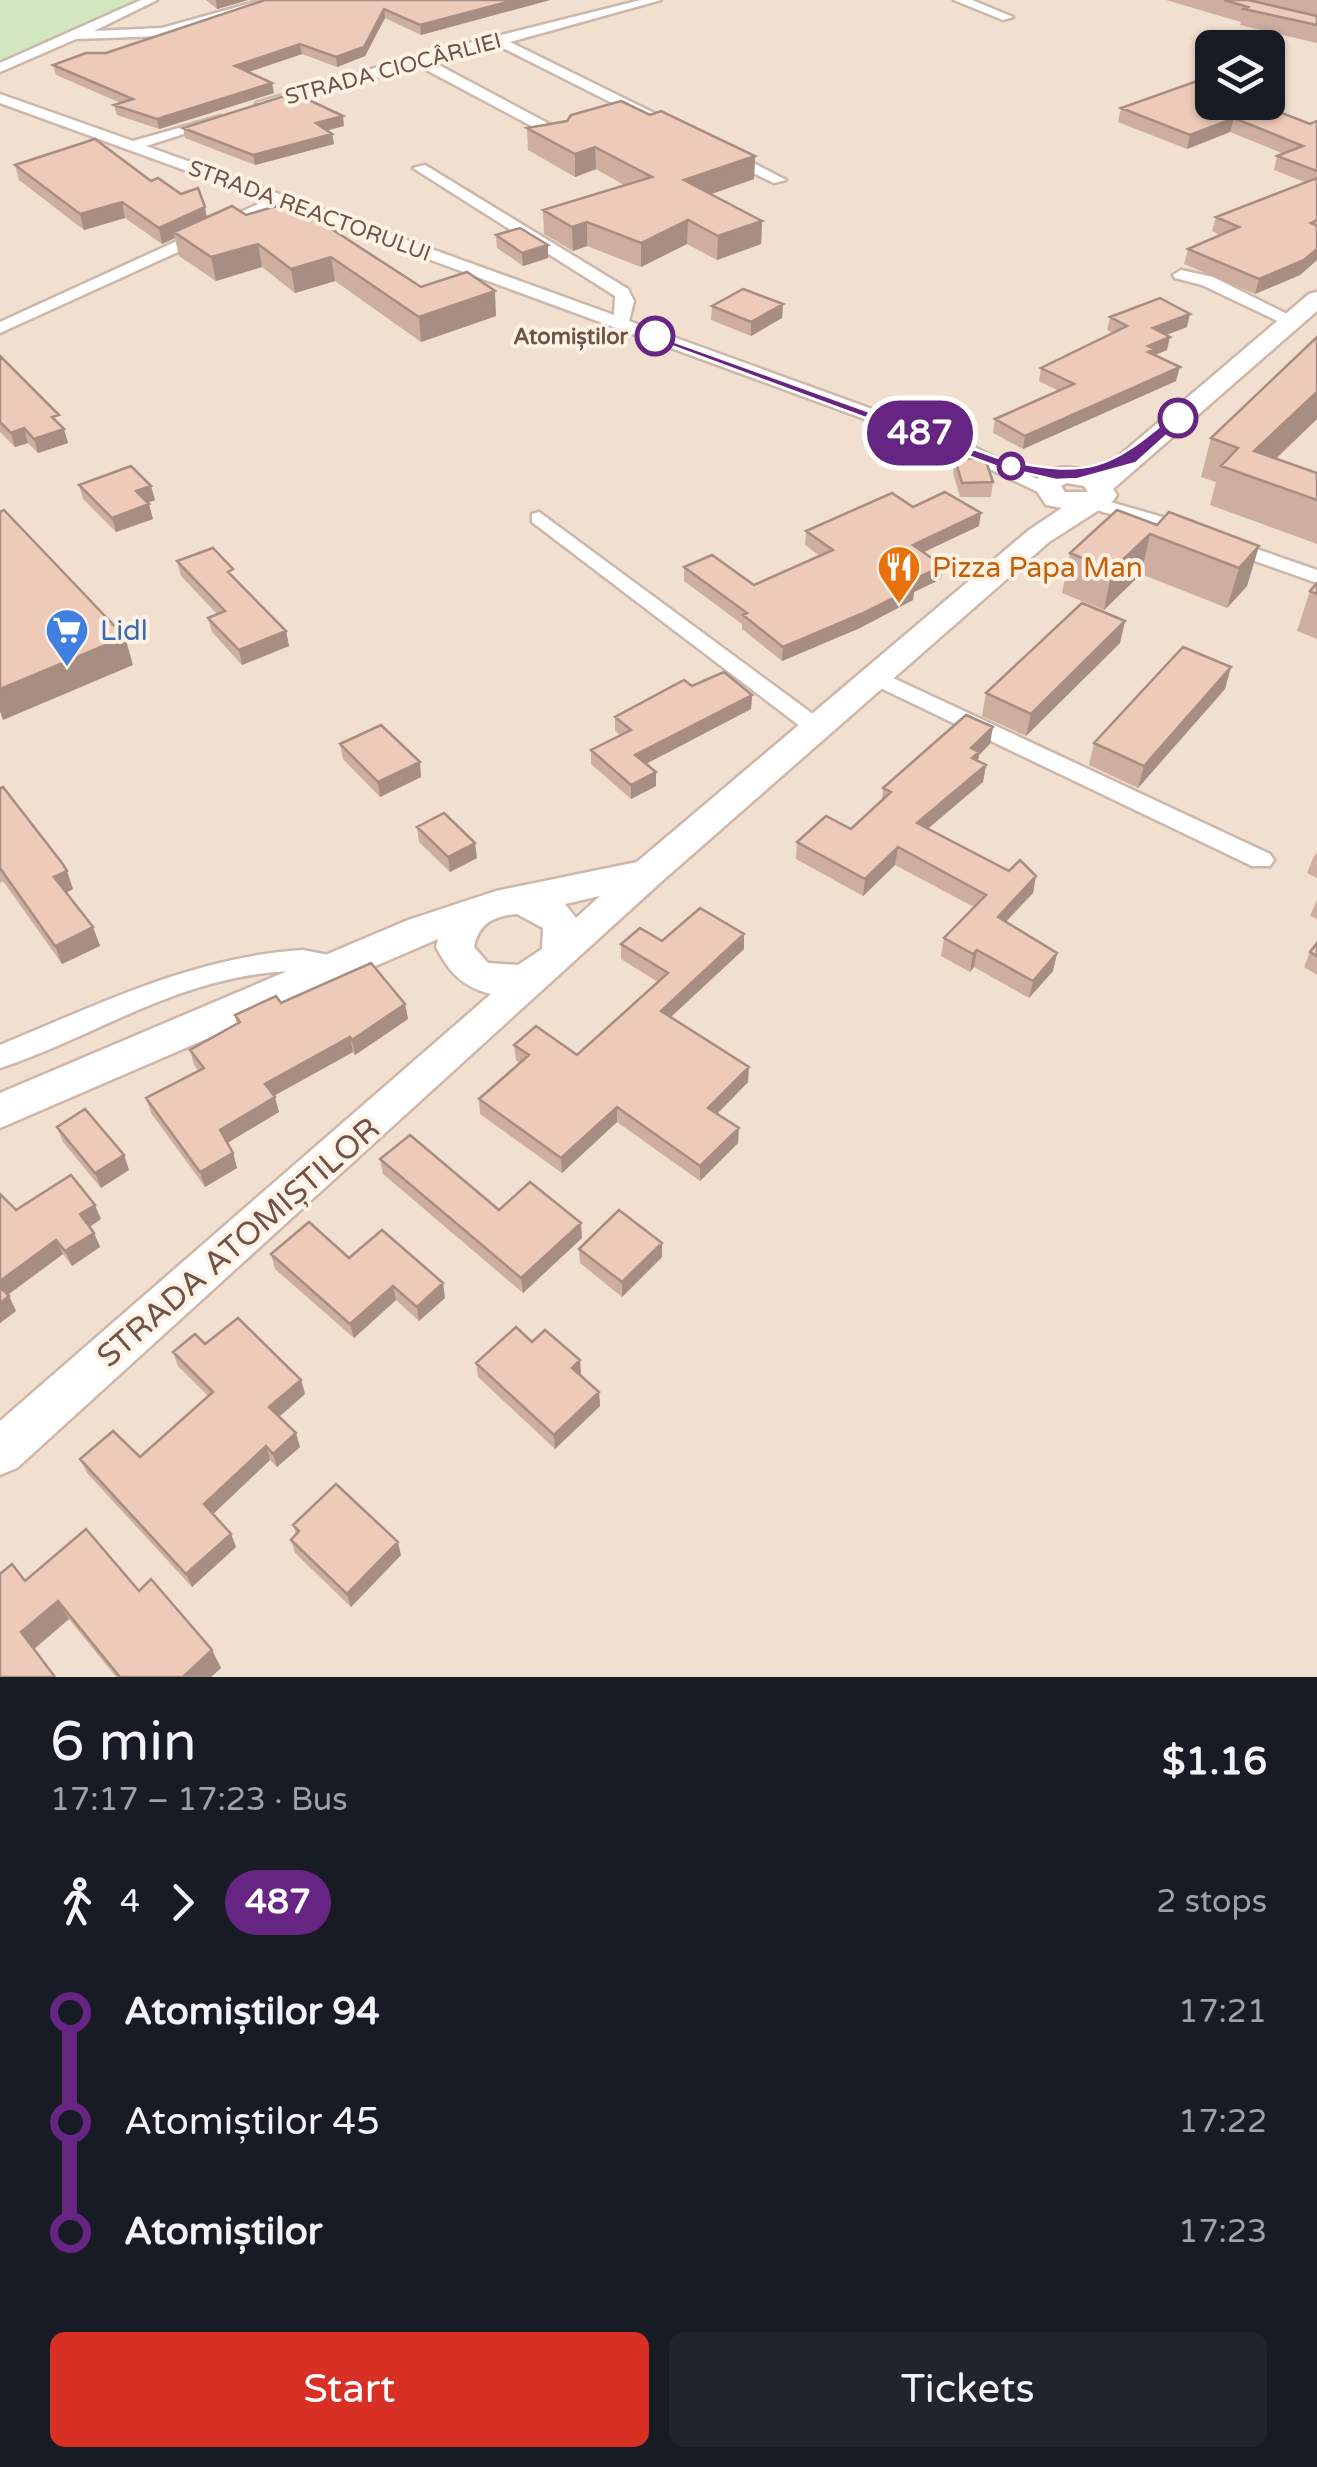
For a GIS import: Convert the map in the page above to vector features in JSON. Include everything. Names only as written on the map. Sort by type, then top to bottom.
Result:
[{"type":"main road","name":"STRADA ATOMIȘTILOR","points":[[0,1452],[475,1032],[648,873],[1039,536],[1076,489],[1130,460],[1308,311]]},
{"type":"main road","points":[[1039,536],[1076,489]]},
{"type":"main road","name":"STRADA ATOMIȘTILOR","points":[[519,900],[648,873]]},
{"type":"main road","points":[[0,1111],[356,960],[409,946],[467,948],[509,981],[550,964],[565,939],[562,925],[537,904],[519,900],[483,907],[467,948],[475,1032]]},
{"type":"street","points":[[0,68],[151,0]]},
{"type":"street","points":[[78,35],[163,32],[276,0]]},
{"type":"street","name":"STRADA CIOCÂRLIEI","points":[[246,109],[418,60],[655,0]]},
{"type":"street","points":[[960,0],[1007,18]]},
{"type":"street","points":[[578,6],[598,14]]},
{"type":"street","points":[[496,40],[672,128]]},
{"type":"street","points":[[418,60],[563,137]]},
{"type":"street","name":"STRADA REACTORULUI","points":[[0,98],[1317,577]]},
{"type":"street","points":[[133,146],[227,115]]},
{"type":"street","points":[[708,145],[779,180]]},
{"type":"street","points":[[420,168],[622,293],[626,301],[620,323]]},
{"type":"street","points":[[0,328],[280,200]]},
{"type":"street","points":[[1181,274],[1308,311]]},
{"type":"street","points":[[539,518],[817,728]]},
{"type":"street","points":[[876,677],[1262,860]]},
{"type":"street","points":[[0,1058],[171,988],[245,966],[288,958],[356,960]]},
{"type":"shaded area","points":[[135,0],[1317,0],[1317,1677],[0,1677],[0,62],[67,37]]},
{"type":"green space","points":[[0,0],[135,0],[67,37],[0,62]]},
{"type":"building","points":[[265,0],[515,0],[420,25],[384,9],[364,47],[336,57],[300,44],[235,66],[272,83],[157,119],[114,105],[133,99],[53,65],[86,53],[106,53]]},
{"type":"building","points":[[1224,0],[1248,0],[1317,16],[1317,25],[1244,9],[1248,7]]},
{"type":"building","points":[[1195,82],[1195,120],[1229,120],[1190,135],[1121,108]]},
{"type":"building","points":[[294,93],[343,116],[316,123],[332,134],[253,155],[183,128]]},
{"type":"building","points":[[621,101],[650,115],[661,111],[755,156],[684,180],[762,221],[718,236],[688,220],[641,243],[587,222],[572,227],[543,210],[652,177],[595,147],[575,154],[527,128],[567,121],[571,115]]},
{"type":"building","points":[[1285,114],[1310,124],[1317,121],[1317,171],[1277,156],[1303,146],[1239,120],[1285,120]]},
{"type":"building","points":[[95,139],[151,181],[158,178],[181,194],[198,188],[205,207],[159,228],[122,202],[80,214],[15,165]]},
{"type":"building","points":[[1317,178],[1317,220],[1311,223],[1317,226],[1317,249],[1304,260],[1259,279],[1188,249],[1239,227],[1216,217]]},
{"type":"building","points":[[290,202],[421,287],[467,272],[495,291],[419,317],[331,257],[291,269],[258,244],[211,257],[174,232],[232,206],[246,215]]},
{"type":"building","points":[[520,228],[548,245],[522,253],[496,235]]},
{"type":"building","points":[[743,289],[783,304],[751,322],[712,306]]},
{"type":"building","points":[[1160,298],[1190,314],[1153,328],[1170,337],[1148,346],[1154,349],[1148,352],[1180,367],[1025,436],[995,419],[1074,384],[1041,368],[1127,326],[1110,317]]},
{"type":"building","points":[[1317,337],[1317,392],[1254,451],[1317,473],[1317,500],[1221,466],[1238,448],[1211,438]]},
{"type":"building","points":[[0,356],[59,415],[52,417],[64,429],[34,439],[24,428],[11,433],[0,422]]},
{"type":"building","points":[[985,458],[993,482],[962,483],[955,459]]},
{"type":"building","points":[[131,466],[151,486],[136,491],[149,504],[112,518],[79,485]]},
{"type":"building","points":[[945,492],[981,513],[913,545],[943,566],[908,582],[915,587],[783,647],[743,615],[747,613],[684,567],[712,555],[754,585],[833,550],[806,531],[892,493],[913,507]]},
{"type":"building","points":[[4,510],[125,637],[0,689],[0,512]]},
{"type":"building","points":[[1117,510],[1157,525],[1169,512],[1259,546],[1239,568],[1150,534],[1112,570],[1070,553]]},
{"type":"building","points":[[213,548],[233,569],[228,572],[286,631],[239,650],[208,618],[225,611],[177,561]]},
{"type":"building","points":[[1082,603],[1125,621],[1031,714],[986,693]]},
{"type":"building","points":[[1183,647],[1231,667],[1144,766],[1094,743]]},
{"type":"building","points":[[724,672],[752,695],[635,755],[656,772],[631,785],[591,750],[631,730],[615,717],[684,680],[692,686]]},
{"type":"building","points":[[966,715],[993,727],[971,748],[979,752],[972,758],[986,765],[917,823],[1009,871],[1020,860],[1036,876],[998,917],[1057,953],[1033,981],[977,950],[973,954],[944,938],[986,895],[898,847],[865,879],[797,842],[826,816],[851,829],[891,792],[883,788]]},
{"type":"building","points":[[381,725],[420,762],[378,782],[340,744]]},
{"type":"building","points":[[3,787],[62,863],[67,871],[54,877],[93,927],[55,946],[0,868]]},
{"type":"building","points":[[444,813],[475,843],[448,857],[417,827]]},
{"type":"building","points":[[700,908],[744,934],[661,1011],[749,1067],[708,1108],[739,1128],[700,1166],[617,1107],[561,1158],[479,1099],[529,1055],[514,1045],[536,1026],[577,1055],[668,973],[621,944],[640,928],[662,941]]},
{"type":"building","points":[[371,963],[405,1004],[352,1040],[350,1037],[265,1084],[275,1097],[220,1130],[233,1153],[200,1172],[146,1098],[204,1068],[190,1050],[240,1022],[235,1015],[276,996],[281,1003]]},
{"type":"building","points":[[85,1109],[124,1155],[95,1173],[57,1127]]},
{"type":"building","points":[[410,1135],[499,1210],[530,1182],[581,1223],[521,1278],[380,1159]]},
{"type":"building","points":[[71,1175],[95,1205],[80,1214],[94,1233],[65,1251],[56,1240],[0,1281],[0,1194],[16,1210]]},
{"type":"building","points":[[619,1210],[662,1243],[622,1282],[579,1249]]},
{"type":"building","points":[[309,1222],[349,1258],[382,1230],[443,1283],[417,1307],[393,1286],[350,1324],[271,1254]]},
{"type":"building","points":[[0,1287],[9,1296],[0,1303]]},
{"type":"building","points":[[238,1318],[301,1380],[269,1407],[296,1433],[273,1454],[266,1446],[204,1504],[231,1534],[186,1574],[80,1459],[113,1431],[140,1457],[213,1392],[173,1352],[195,1334],[205,1344]]},
{"type":"building","points":[[516,1327],[532,1342],[545,1330],[580,1360],[572,1368],[599,1392],[554,1435],[476,1363]]},
{"type":"building","points":[[336,1484],[398,1542],[347,1594],[291,1540],[299,1531],[293,1525]]},
{"type":"building","points":[[86,1529],[139,1591],[151,1579],[212,1650],[183,1677],[120,1677],[58,1601],[21,1632],[55,1677],[0,1677],[0,1574],[12,1564],[25,1581]]},
{"type":"bus line","name":"487","points":[[655,336],[1000,463],[1056,476],[1130,460],[1178,418]]},
{"type":"place","name":"Atomiștilor","points":[[655,336]]},
{"type":"place","name":"Pizza Papa Man","points":[[899,605]]},
{"type":"place","name":"Lidl","points":[[67,668]]}]
